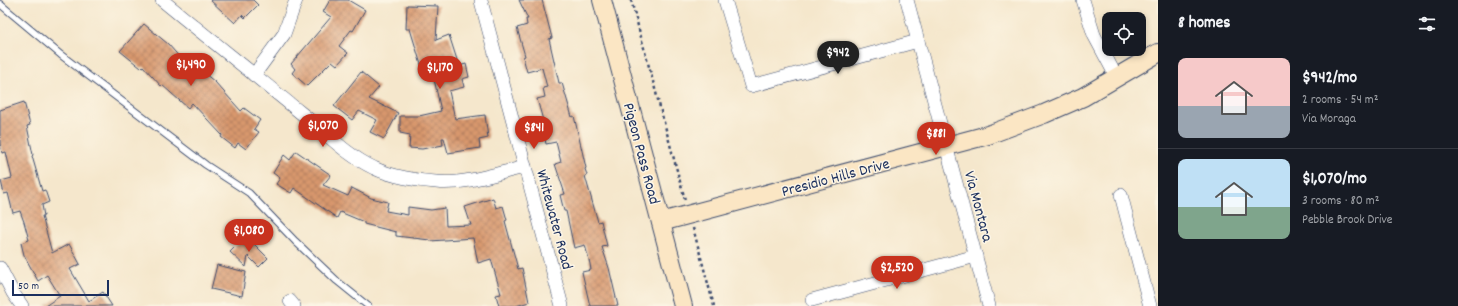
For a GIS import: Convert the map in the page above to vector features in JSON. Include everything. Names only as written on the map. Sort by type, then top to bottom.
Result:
[{"type":"street","points":[[162,0],[346,152],[374,169],[406,178],[437,182],[454,182],[525,167]]},
{"type":"street","points":[[254,75],[284,34],[296,0]]},
{"type":"street","name":"Pigeon Pass Road","points":[[602,0],[683,306]]},
{"type":"street","points":[[725,0],[751,86],[918,41]]},
{"type":"street","name":"Via Montara","points":[[906,0],[989,306]]},
{"type":"street","points":[[1083,0],[1094,35],[1117,78]]},
{"type":"street","name":"Whitewater Road","points":[[481,1],[562,306]]},
{"type":"street","name":"Presidio Hills Drive","points":[[661,222],[988,135],[1083,98],[1158,53]]},
{"type":"street","points":[[1121,195],[1150,306]]},
{"type":"street","points":[[812,300],[976,256]]},
{"type":"street","points":[[0,268],[13,293],[22,306]]},
{"type":"lane","points":[[0,4],[67,60],[206,165],[250,193],[295,241],[337,281],[368,306]]},
{"type":"path","points":[[631,0],[714,306]]},
{"type":"building","points":[[210,0],[253,0],[258,5],[245,18],[242,15],[235,23]]},
{"type":"building","points":[[330,0],[348,0],[365,10],[353,31],[351,30],[339,46],[348,53],[337,65],[332,61],[307,86],[292,73],[295,69],[291,64],[331,17],[323,12]]},
{"type":"building","points":[[519,0],[542,0],[552,38],[549,39],[559,83],[562,83],[572,117],[574,116],[586,168],[587,175],[585,176],[598,222],[601,221],[607,246],[602,247],[609,268],[618,306],[590,306],[582,272],[591,270],[590,264],[585,245],[574,248],[566,211],[564,211],[560,195],[565,194],[555,164],[561,162],[556,142],[546,144],[542,124],[544,124],[537,99],[545,97],[543,88],[547,87],[542,68],[527,72],[523,57],[525,56],[517,28],[527,25],[526,19],[528,19]]},
{"type":"building","points":[[407,5],[438,6],[436,40],[449,35],[459,66],[466,64],[469,77],[462,79],[464,87],[449,91],[455,119],[485,115],[488,138],[479,140],[480,148],[448,153],[444,138],[442,138],[443,145],[422,149],[409,148],[410,135],[400,133],[400,116],[419,116],[441,111],[431,65],[422,68],[410,29],[406,29]]},
{"type":"building","points":[[144,24],[168,44],[190,69],[194,65],[215,82],[241,111],[244,108],[260,120],[254,129],[259,132],[246,149],[238,143],[235,148],[221,137],[222,135],[192,103],[188,108],[162,85],[161,86],[143,66],[141,68],[120,51]]},
{"type":"building","points":[[361,72],[379,87],[369,99],[398,113],[384,139],[370,132],[377,120],[359,111],[352,120],[334,106]]},
{"type":"building","points":[[24,102],[30,125],[27,126],[32,156],[42,191],[45,190],[49,202],[42,205],[44,216],[42,216],[52,253],[69,244],[80,264],[70,269],[89,301],[103,292],[112,306],[45,306],[60,296],[47,275],[38,281],[24,255],[21,243],[29,240],[24,222],[20,211],[13,213],[8,193],[4,194],[1,181],[12,178],[6,152],[2,153],[0,144],[0,110]]},
{"type":"building","points":[[296,151],[331,175],[323,185],[348,196],[352,188],[371,198],[388,202],[386,211],[408,215],[408,207],[431,210],[445,208],[446,226],[471,225],[465,207],[493,198],[496,208],[503,206],[507,220],[505,221],[518,269],[522,268],[529,302],[516,306],[499,306],[496,295],[501,294],[491,259],[478,263],[473,238],[430,241],[396,236],[396,232],[364,224],[364,222],[340,212],[337,218],[294,188],[291,193],[276,184],[280,178],[273,173],[284,155],[290,160]]},
{"type":"building","points":[[246,236],[268,258],[259,267],[248,256],[246,267],[230,252]]},
{"type":"building","points":[[217,265],[246,272],[242,296],[211,289]]}]
